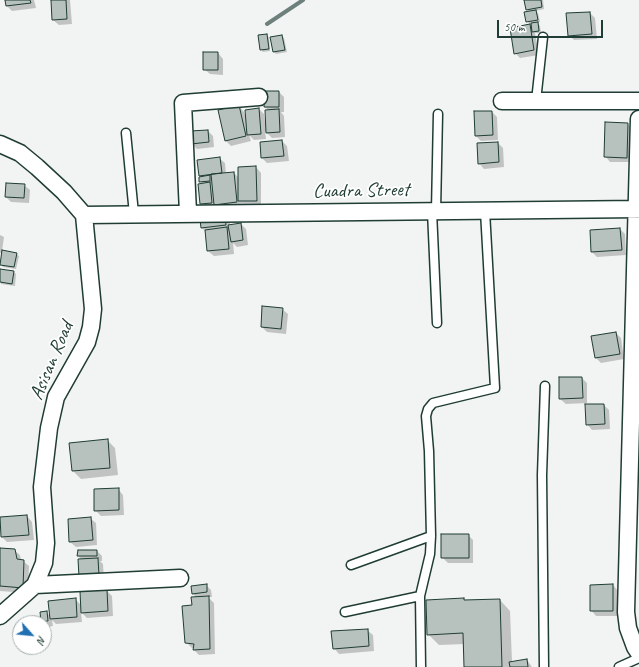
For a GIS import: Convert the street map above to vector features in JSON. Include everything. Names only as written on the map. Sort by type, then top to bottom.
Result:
[{"type":"street","points":[[188,213],[183,103],[259,97]]},
{"type":"street","points":[[502,101],[639,101]]},
{"type":"street","points":[[639,119],[638,209],[626,612],[628,628],[635,647],[639,653]]},
{"type":"street","points":[[0,144],[20,153],[37,166],[64,192],[84,215]]},
{"type":"street","name":"Cuadra Street","points":[[84,215],[638,209]]},
{"type":"street","name":"Asisan Road","points":[[0,616],[34,585],[44,563],[46,543],[42,487],[49,428],[56,397],[86,342],[91,327],[93,309],[84,215]]},
{"type":"street","points":[[34,585],[180,578]]},
{"type":"lane","points":[[536,101],[543,37]]},
{"type":"lane","points":[[437,323],[434,211],[438,114]]},
{"type":"lane","points":[[126,133],[134,214]]},
{"type":"lane","points":[[421,667],[420,596],[430,554],[431,536],[429,451],[426,416],[428,409],[433,403],[495,388],[485,211]]},
{"type":"lane","points":[[544,667],[542,475],[545,386]]},
{"type":"lane","points":[[351,565],[431,536]]},
{"type":"lane","points":[[345,612],[420,596]]},
{"type":"lane","points":[[618,667],[639,658]]},
{"type":"building","points":[[5,0],[30,0],[31,3],[6,6]]},
{"type":"building","points":[[51,0],[66,0],[67,19],[52,20]]},
{"type":"building","points":[[524,0],[541,0],[542,7],[526,10]]},
{"type":"building","points":[[536,10],[538,20],[526,22],[524,12]]},
{"type":"building","points":[[590,12],[592,34],[568,36],[566,13]]},
{"type":"building","points":[[538,22],[539,31],[532,32],[531,23]]},
{"type":"building","points":[[530,24],[534,50],[514,54],[510,28]]},
{"type":"building","points":[[267,34],[269,49],[260,50],[258,35]]},
{"type":"building","points":[[282,35],[285,50],[273,52],[270,37]]},
{"type":"building","points":[[203,52],[218,52],[218,70],[203,70]]},
{"type":"building","points":[[265,91],[279,91],[279,107],[264,107]]},
{"type":"building","points":[[239,105],[246,136],[225,141],[218,110]]},
{"type":"building","points":[[259,108],[261,134],[247,135],[245,110]]},
{"type":"building","points":[[279,109],[280,132],[266,133],[265,110]]},
{"type":"building","points":[[474,111],[492,111],[493,135],[475,136]]},
{"type":"building","points":[[605,122],[628,123],[627,158],[604,157]]},
{"type":"building","points":[[208,130],[209,142],[191,144],[190,131]]},
{"type":"building","points":[[282,140],[284,156],[261,158],[260,142]]},
{"type":"building","points":[[498,142],[499,162],[478,164],[477,143]]},
{"type":"building","points":[[220,157],[222,173],[199,176],[197,160]]},
{"type":"building","points":[[256,166],[257,201],[238,201],[238,167]]},
{"type":"building","points":[[234,172],[237,202],[214,205],[211,174]]},
{"type":"building","points":[[210,175],[210,181],[199,182],[199,177]]},
{"type":"building","points":[[210,182],[212,203],[200,204],[198,184]]},
{"type":"building","points":[[6,183],[25,184],[24,198],[5,197]]},
{"type":"building","points":[[225,216],[226,225],[201,228],[200,219]]},
{"type":"building","points":[[241,223],[243,240],[231,242],[228,225]]},
{"type":"building","points":[[227,227],[229,249],[207,251],[205,230]]},
{"type":"building","points":[[620,228],[622,250],[591,252],[590,230]]},
{"type":"building","points":[[2,250],[17,253],[14,267],[0,265]]},
{"type":"building","points":[[0,269],[14,271],[12,284],[0,282]]},
{"type":"building","points":[[262,306],[283,308],[281,329],[261,327]]},
{"type":"building","points":[[616,332],[620,354],[595,358],[591,336]]},
{"type":"building","points":[[559,377],[582,377],[583,398],[559,399]]},
{"type":"building","points":[[585,404],[604,404],[605,424],[586,425]]},
{"type":"building","points":[[108,439],[110,468],[72,471],[69,443]]},
{"type":"building","points":[[119,488],[119,510],[94,511],[94,489]]},
{"type":"building","points":[[27,515],[29,535],[1,537],[0,517]]},
{"type":"building","points":[[91,517],[93,540],[69,542],[68,519]]},
{"type":"building","points":[[441,534],[469,534],[469,558],[441,558]]},
{"type":"building","points":[[0,548],[15,549],[17,559],[24,560],[23,588],[0,586]]},
{"type":"building","points":[[78,550],[97,550],[97,556],[77,556]]},
{"type":"building","points":[[98,558],[99,576],[79,577],[78,559]]},
{"type":"building","points":[[207,584],[207,592],[192,594],[191,586]]},
{"type":"building","points":[[613,584],[613,611],[590,611],[590,585]]},
{"type":"building","points":[[107,590],[108,611],[81,613],[80,591]]},
{"type":"building","points":[[209,596],[210,649],[193,650],[194,644],[185,643],[182,606],[192,605],[191,597]]},
{"type":"building","points":[[76,598],[77,617],[52,619],[52,615],[50,615],[48,601]]},
{"type":"building","points":[[464,598],[464,600],[500,599],[502,667],[464,667],[463,633],[427,635],[426,600]]},
{"type":"building","points":[[47,611],[47,615],[40,615],[40,612]]},
{"type":"building","points":[[368,629],[369,646],[333,649],[331,631]]},
{"type":"building","points":[[527,659],[528,667],[510,667],[509,662]]},
{"type":"waterway","points":[[267,24],[303,0]]}]
